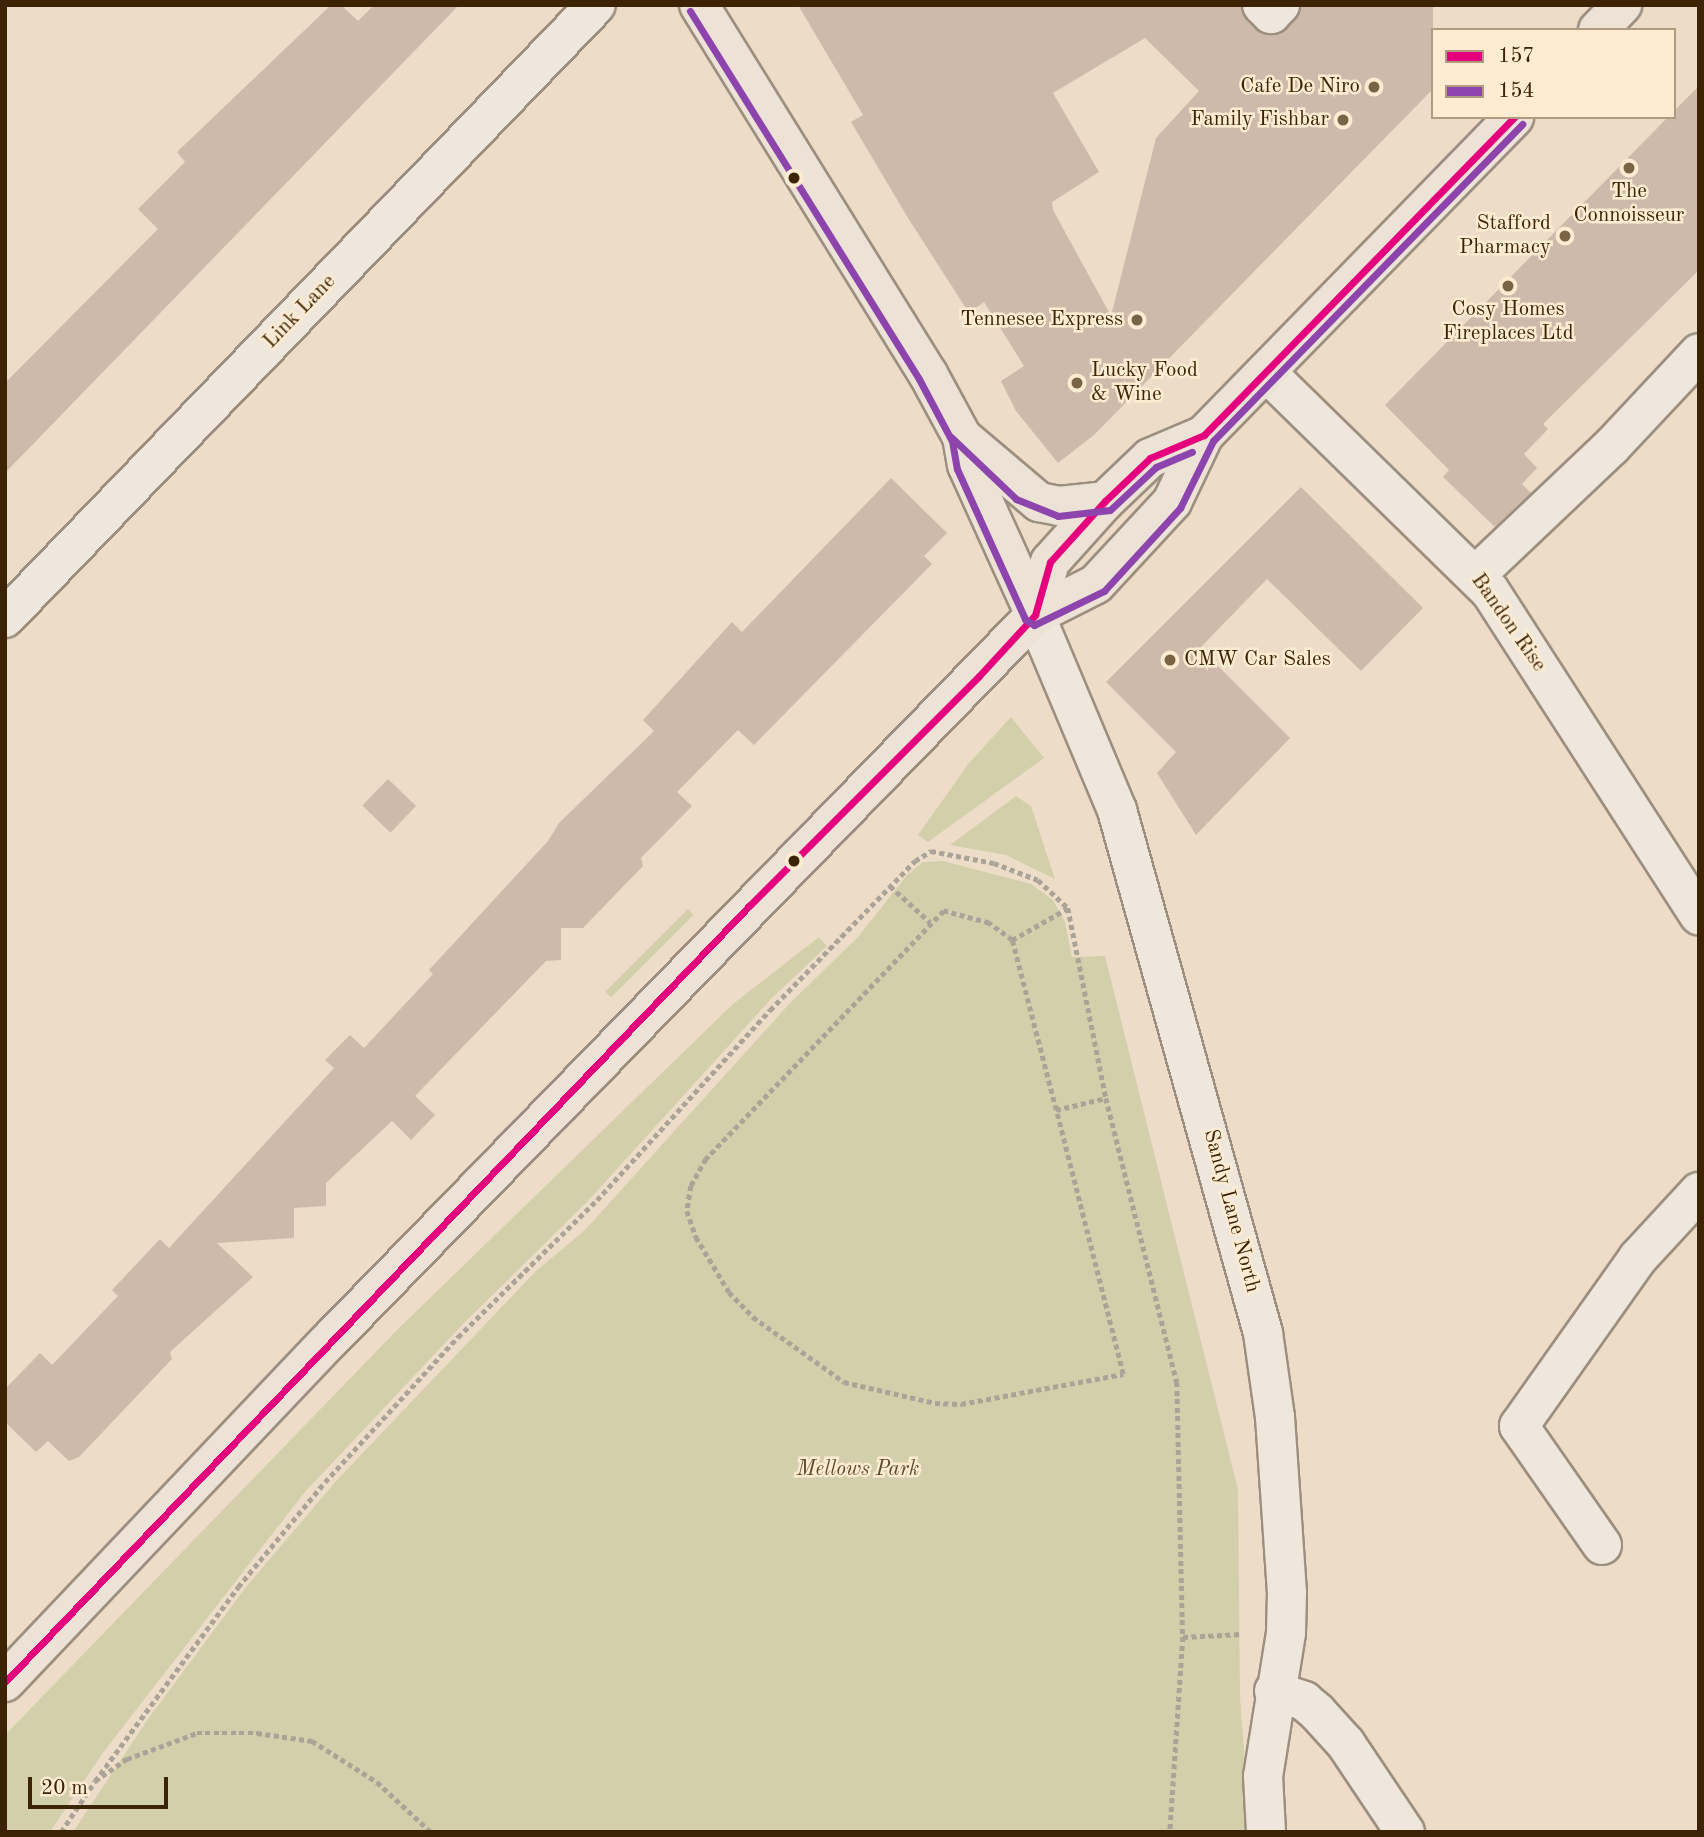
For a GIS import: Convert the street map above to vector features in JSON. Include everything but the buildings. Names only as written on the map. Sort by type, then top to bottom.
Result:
[{"type":"main road","points":[[699,5],[922,362],[962,437],[967,466],[1035,615]]},
{"type":"main road","points":[[1600,28],[1622,5]]},
{"type":"main road","points":[[5,1682],[357,1312],[1035,615],[1096,584],[1172,502],[1204,435],[1512,119]]},
{"type":"main road","points":[[1035,615],[1050,562],[1105,501],[1150,458],[1204,435]]},
{"type":"main road","points":[[962,437],[1039,502],[1059,506],[1105,501]]},
{"type":"street","name":"Link Lane","points":[[5,618],[596,5]]},
{"type":"street","points":[[1262,5],[1271,14],[1280,5]]},
{"type":"street","points":[[1476,575],[1612,446],[1699,353]]},
{"type":"street","name":"Bandon Rise","points":[[1266,372],[1476,575],[1699,915]]},
{"type":"street","name":"Sandy Lane North","points":[[1035,615],[1121,822],[1263,1333],[1275,1418],[1286,1633],[1274,1691],[1263,1776],[1266,1832]]},
{"type":"street","points":[[1602,1545],[1518,1426],[1638,1258],[1699,1192]]},
{"type":"street","points":[[1274,1691],[1304,1701],[1317,1712],[1346,1744],[1405,1832]]},
{"type":"path","points":[[61,1832],[238,1587],[325,1482],[458,1338],[597,1200],[770,1010],[890,886],[931,851],[994,863],[1038,880],[1068,908],[1106,1098],[1177,1382],[1184,1637],[1170,1832]]},
{"type":"path","points":[[890,886],[930,922]]},
{"type":"path","points":[[1012,940],[1068,908]]},
{"type":"path","points":[[944,911],[965,914],[1012,940],[1123,1374],[984,1403],[935,1403],[844,1382],[820,1368],[753,1317],[729,1292],[696,1237],[687,1211],[691,1186],[706,1159],[876,986],[930,922],[944,911]]},
{"type":"path","points":[[1056,1110],[1106,1098]]},
{"type":"path","points":[[1184,1637],[1286,1633]]},
{"type":"path","points":[[96,1781],[127,1759],[197,1733],[312,1741],[377,1782],[431,1832]]},
{"type":"green space","points":[[1011,717],[1044,758],[928,842],[918,835],[969,763]]},
{"type":"green space","points":[[1016,796],[1031,806],[1055,879],[1006,855],[950,845]]},
{"type":"green space","name":"Mellows Park","points":[[943,861],[1031,884],[1053,900],[1065,922],[1072,957],[1105,956],[1238,1490],[1240,1697],[1250,1832],[73,1832],[148,1719],[246,1587],[337,1480],[536,1271],[585,1230],[790,1003],[858,937],[907,875],[923,862]]},
{"type":"green space","points":[[688,909],[694,915],[611,997],[605,992]]},
{"type":"green space","points":[[819,937],[827,946],[771,999],[587,1202],[463,1324],[304,1493],[102,1754],[50,1832],[10,1832],[5,1828],[5,1735],[397,1330],[733,1004]]},
{"type":"transit line","name":"154","points":[[690,11],[919,379],[952,441],[957,469],[1025,619],[1034,625],[1104,591],[1180,508],[1213,441],[1522,124]]},
{"type":"transit line","name":"157","points":[[5,1682],[749,906],[979,676],[1035,615],[1050,562],[1105,501],[1150,458],[1204,435],[1512,119]]},
{"type":"transit line","name":"154","points":[[951,437],[1016,499],[1058,516],[1110,510],[1156,467],[1192,452]]},
{"type":"place","name":"Cafe De Niro","points":[[1374,87]]},
{"type":"place","name":"Family Fishbar","points":[[1343,120]]},
{"type":"place","name":"The Connoisseur","points":[[1629,168]]},
{"type":"place","name":"Stafford Pharmacy","points":[[1565,236]]},
{"type":"place","name":"Cosy Homes Fireplaces Ltd","points":[[1508,286]]},
{"type":"place","name":"Tennesee Express","points":[[1137,320]]},
{"type":"place","name":"Lucky Food & Wine","points":[[1077,383]]},
{"type":"place","name":"CMW Car Sales","points":[[1170,660]]}]
